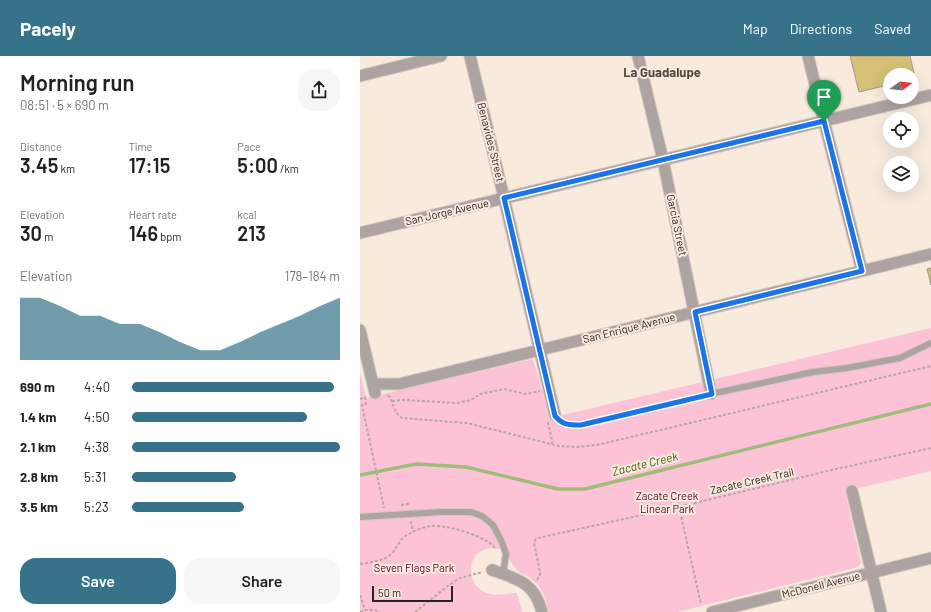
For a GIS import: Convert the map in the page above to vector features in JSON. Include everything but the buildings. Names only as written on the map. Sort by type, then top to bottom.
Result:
[{"type":"street","points":[[360,76],[442,56]]},
{"type":"street","name":"Benavides Street","points":[[470,56],[540,350],[551,418]]},
{"type":"street","name":"Garcia Street","points":[[638,56],[663,160],[712,394]]},
{"type":"street","points":[[808,56],[862,271]]},
{"type":"street","name":"San Jorge Avenue","points":[[360,232],[931,95]]},
{"type":"street","name":"San Enrique Avenue","points":[[371,391],[384,384],[399,384],[931,254]]},
{"type":"street","points":[[360,330],[371,391]]},
{"type":"street","points":[[852,492],[882,612]]},
{"type":"street","name":"McDonell Avenue","points":[[712,612],[931,558]]},
{"type":"street","points":[[492,570],[514,578],[529,587],[536,596],[542,612]]},
{"type":"lane","points":[[551,418],[571,425],[581,425],[813,372],[847,368],[900,358],[931,343]]},
{"type":"lane","points":[[360,517],[441,512],[470,512],[482,516],[493,526],[502,542],[506,554],[503,574]]},
{"type":"path","points":[[392,402],[405,400],[457,403],[471,400],[480,394],[504,389],[526,394],[540,391]]},
{"type":"path","points":[[371,391],[366,404],[362,405],[384,508]]},
{"type":"path","points":[[551,418],[552,444]]},
{"type":"path","name":"Zacate Creek Trail","points":[[529,587],[538,578],[540,572],[534,543],[538,538],[679,507],[836,469],[931,448]]},
{"type":"path","points":[[679,507],[701,604]]},
{"type":"path","points":[[360,564],[388,558],[403,538],[413,532],[431,526],[453,528],[471,534],[488,542],[499,551]]},
{"type":"path","points":[[414,612],[449,585],[460,578],[473,574]]},
{"type":"path","points":[[360,595],[365,610]]},
{"type":"path","points":[[360,612],[365,610],[380,612]]},
{"type":"green space","name":"Zacate Creek Linear Park","points":[[931,328],[931,471],[859,488],[846,495],[861,562],[860,565],[855,568],[677,612],[549,612],[540,587],[527,576],[520,573],[502,550],[493,548],[484,550],[477,554],[473,561],[471,569],[475,584],[481,590],[490,594],[496,595],[517,593],[522,612],[360,612],[360,373],[366,398],[533,359],[550,418]]},
{"type":"waterway","name":"Zacate Creek","points":[[360,475],[416,464],[466,467],[558,489],[585,489],[931,404]]},
{"type":"district","name":"La Guadalupe","points":[[662,72]]},
{"type":"route","points":[[824,121],[862,271],[695,312],[712,394],[581,425],[571,425],[561,422],[555,416],[504,198],[824,121]]},
{"type":"park label","name":"Seven Flags Park","points":[[414,568]]}]
